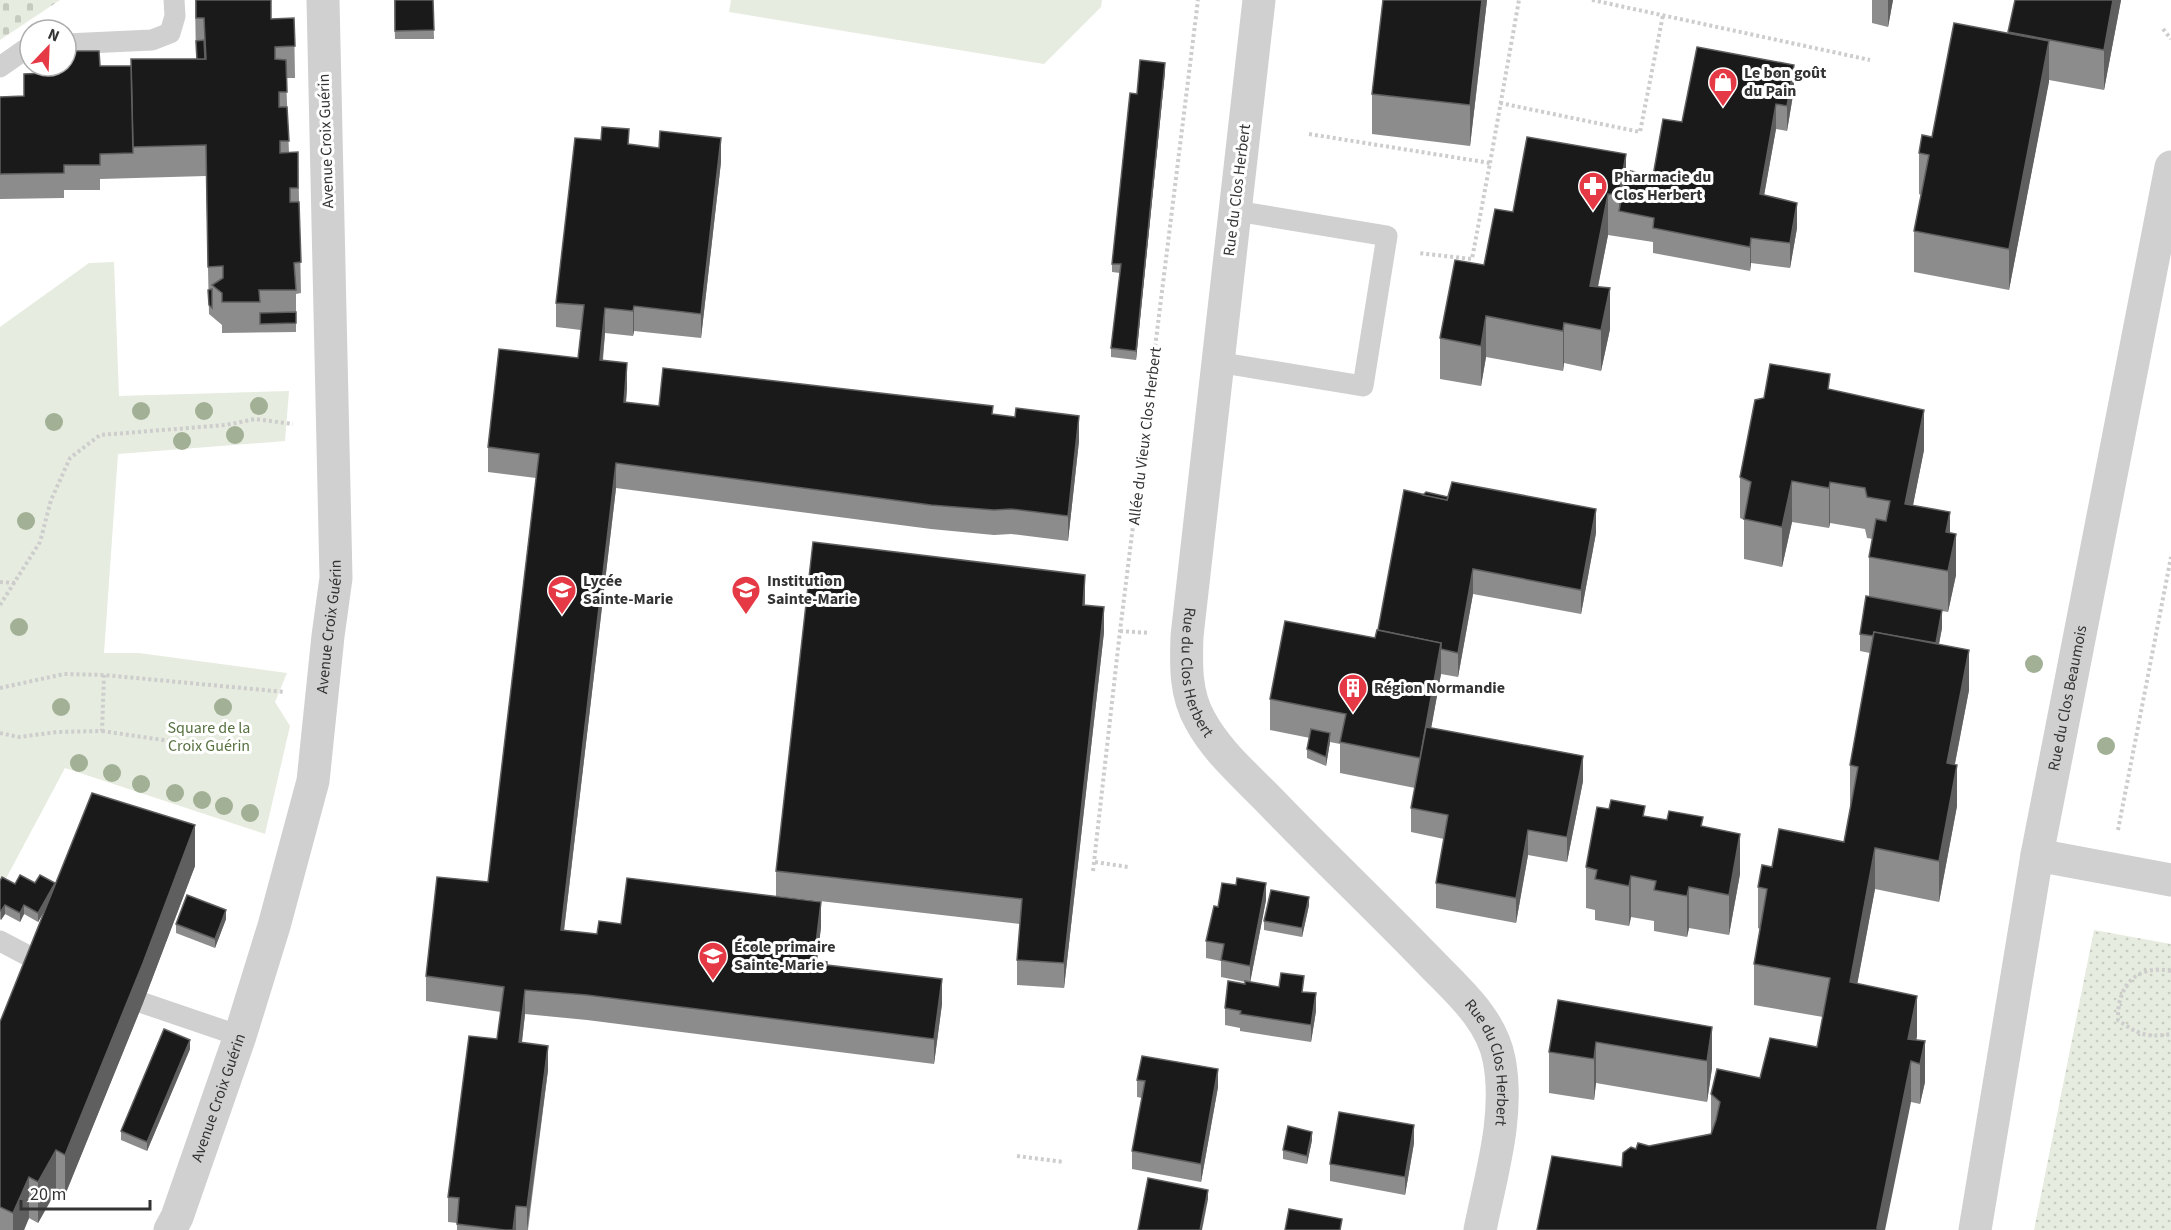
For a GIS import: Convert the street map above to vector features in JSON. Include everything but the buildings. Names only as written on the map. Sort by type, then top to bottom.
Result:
[{"type":"street","name":"Avenue Croix Guérin","points":[[170,1230],[177,1217],[240,1036],[274,926],[313,781],[336,578],[323,0]]},
{"type":"street","name":"Rue du Clos Herbert","points":[[1259,0],[1187,636],[1186,669],[1190,693],[1199,719],[1217,746],[1471,1005],[1490,1032],[1499,1058],[1502,1109],[1499,1136],[1480,1230]]},
{"type":"street","name":"Rue du Clos Beaumois","points":[[1975,1230],[2037,855],[2171,167]]},
{"type":"street","points":[[2037,855],[2171,880]]},
{"type":"lane","points":[[78,43],[152,40],[170,33],[175,16],[174,0]]},
{"type":"lane","points":[[0,67],[18,54]]},
{"type":"lane","points":[[1217,362],[1363,386],[1387,236],[1236,211]]},
{"type":"lane","points":[[0,941],[40,962]]},
{"type":"lane","points":[[143,1004],[240,1036]]},
{"type":"path","name":"Allée du Vieux Clos Herbert","points":[[1094,871],[1120,631],[1198,0]]},
{"type":"path","points":[[1385,249],[1472,259],[1519,0]]},
{"type":"path","points":[[1592,0],[1870,60]]},
{"type":"path","points":[[1500,103],[1640,132],[1663,15]]},
{"type":"path","points":[[2163,29],[2171,39]]},
{"type":"path","points":[[1309,134],[1490,162]]},
{"type":"path","points":[[0,606],[40,542],[51,500],[70,458],[100,435],[226,425],[255,419],[293,424]]},
{"type":"path","points":[[2111,869],[2171,557]]},
{"type":"path","points":[[0,582],[15,584]]},
{"type":"path","points":[[1120,631],[1160,633]]},
{"type":"path","points":[[0,688],[64,674],[104,675],[292,693]]},
{"type":"path","points":[[102,731],[104,675]]},
{"type":"path","points":[[0,733],[19,737],[57,732],[102,731],[238,751]]},
{"type":"path","points":[[1095,862],[1128,867]]},
{"type":"path","points":[[2171,971],[2162,969],[2144,973],[2125,985],[2118,1005],[2118,1020],[2134,1032],[2156,1037],[2171,1034]]},
{"type":"path","points":[[1017,1156],[1064,1162]]},
{"type":"green space","points":[[0,0],[60,0],[33,18],[18,18],[18,28],[0,40]]},
{"type":"green space","points":[[731,0],[1102,0],[1101,7],[1044,64],[729,12]]},
{"type":"green space","name":"Square de la Croix Guérin","points":[[114,262],[119,396],[289,391],[285,441],[118,454],[104,653],[139,653],[287,673],[275,702],[290,726],[265,834],[65,768],[2,886],[0,884],[0,327],[89,263]]},
{"type":"green space","points":[[2094,930],[2171,944],[2171,1230],[2034,1230]]},
{"type":"place","name":"Le bon goût du Pain","points":[[1723,108]]},
{"type":"place","name":"Pharmacie du Clos Herbert","points":[[1593,212]]},
{"type":"place","name":"Lycée Sainte-Marie","points":[[562,616]]},
{"type":"place","name":"Institution Sainte-Marie","points":[[746,616]]},
{"type":"place","name":"Région Normandie","points":[[1353,714]]},
{"type":"place","name":"École primaire Sainte-Marie","points":[[713,982]]}]
